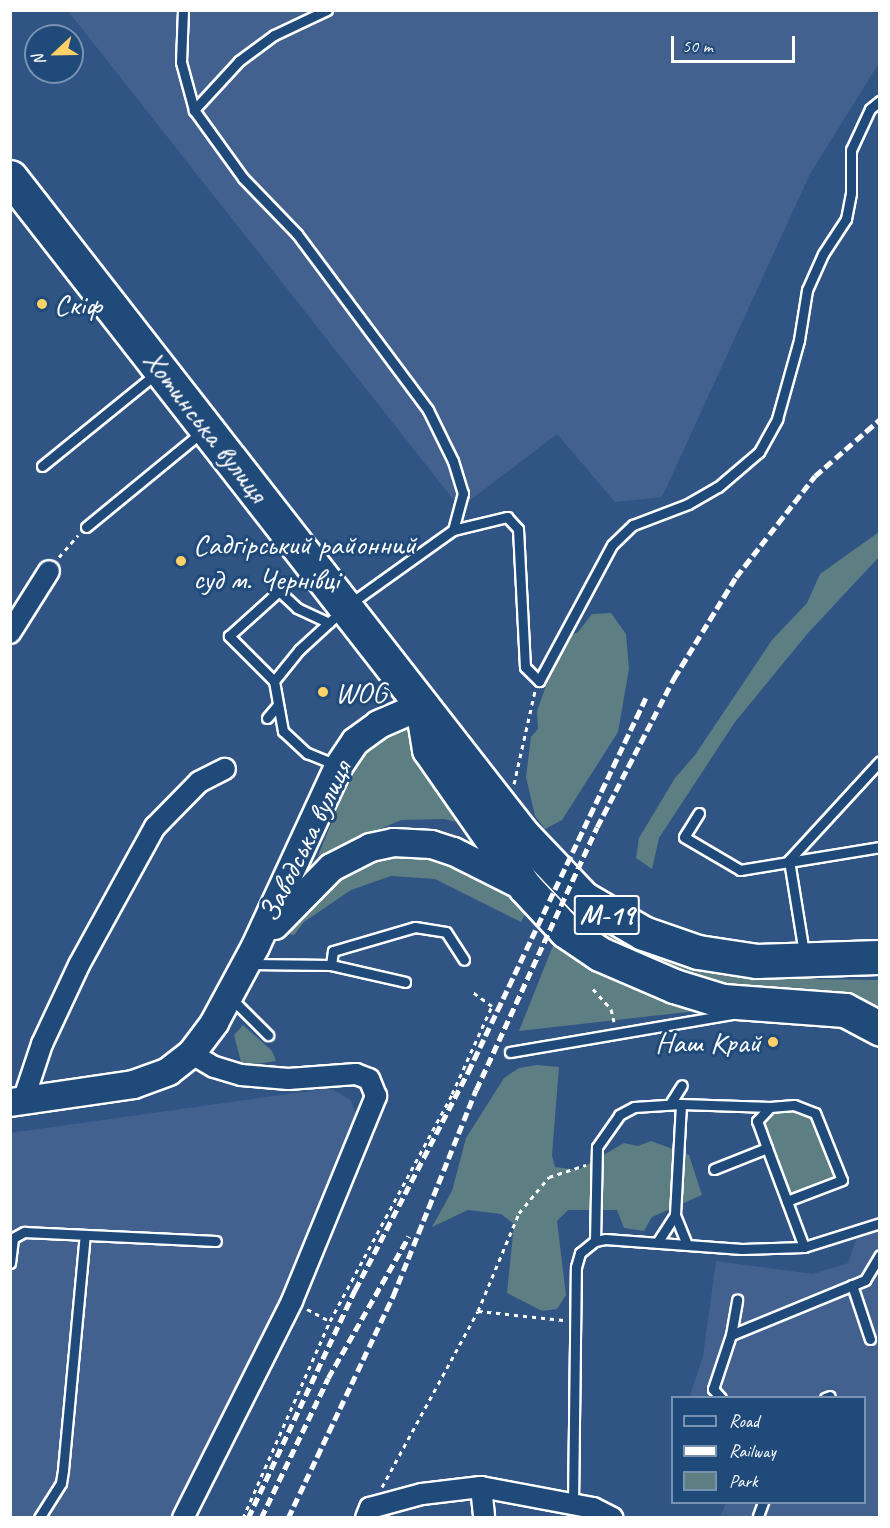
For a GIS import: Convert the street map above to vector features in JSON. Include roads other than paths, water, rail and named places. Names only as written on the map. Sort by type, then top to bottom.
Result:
[{"type":"highway","name":"Хотинська вулиця","points":[[13,187],[207,428],[338,615],[422,705],[516,825],[583,898],[643,933],[724,957],[805,961],[879,957]]},
{"type":"highway","name":"Хотинська вулиця","points":[[422,705],[429,749],[525,887]]},
{"type":"highway","name":"Заводська вулиця","points":[[525,887],[566,932],[600,954],[674,986],[723,1001],[845,1010],[879,1029]]},
{"type":"main road","name":"Заводська вулиця","points":[[17,1102],[133,1084],[168,1071],[191,1053],[229,995],[250,954],[338,766],[355,741],[370,730],[422,705]]},
{"type":"main road","name":"Заводська вулиця","points":[[250,954],[331,867],[370,847],[393,842],[431,844],[453,851],[525,887]]},
{"type":"street","points":[[10,633],[49,571]]},
{"type":"street","points":[[17,1102],[79,965],[155,827],[199,782],[225,769]]},
{"type":"street","points":[[183,1518],[292,1301],[365,1128],[376,1096],[374,1086],[363,1076],[347,1073],[288,1079],[241,1075],[214,1067],[191,1053]]},
{"type":"street","points":[[482,1487],[484,1518]]},
{"type":"street","points":[[368,1513],[422,1494],[482,1487],[573,1505],[613,1518]]},
{"type":"lane","points":[[183,10],[181,62],[194,110],[243,178],[297,234],[428,410],[453,461],[463,493],[453,530]]},
{"type":"lane","points":[[194,110],[239,61],[274,35],[327,10]]},
{"type":"lane","points":[[274,681],[338,615],[453,530],[507,517],[518,529],[525,667],[539,681],[612,545],[633,525],[688,504],[718,487],[759,452],[777,419],[799,340],[807,290],[823,254],[846,219],[851,193],[851,150],[870,109],[879,101]]},
{"type":"lane","points":[[42,466],[161,369]]},
{"type":"lane","points":[[86,527],[207,428]]},
{"type":"lane","points":[[338,615],[297,608],[279,591],[229,636],[274,681],[283,731],[293,742],[338,766]]},
{"type":"lane","points":[[267,718],[277,706]]},
{"type":"lane","points":[[789,861],[879,761]]},
{"type":"lane","points":[[699,813],[684,837],[740,870],[879,847]]},
{"type":"lane","points":[[789,861],[805,961]]},
{"type":"lane","points":[[332,965],[333,951],[416,927],[446,932],[464,960]]},
{"type":"lane","points":[[250,954],[332,965],[405,982]]},
{"type":"lane","points":[[229,995],[268,1035]]},
{"type":"lane","points":[[510,1052],[616,1033],[720,1018],[762,1004]]},
{"type":"lane","points":[[670,1104],[682,1085]]},
{"type":"lane","points":[[595,1241],[597,1147],[619,1115],[634,1107],[670,1104],[770,1107],[794,1105],[815,1113],[842,1180],[787,1202]]},
{"type":"lane","points":[[681,1104],[675,1215],[687,1245]]},
{"type":"lane","points":[[770,1107],[757,1121],[804,1247]]},
{"type":"lane","points":[[714,1169],[767,1148]]},
{"type":"lane","points":[[657,1243],[675,1215]]},
{"type":"lane","points":[[573,1505],[576,1267],[580,1253],[595,1241],[742,1249],[804,1247],[879,1223]]},
{"type":"lane","points":[[10,1263],[12,1235],[24,1232],[216,1241]]},
{"type":"lane","points":[[39,1518],[61,1483],[85,1234]]},
{"type":"lane","points":[[731,1335],[865,1280],[879,1255]]},
{"type":"lane","points":[[852,1285],[870,1339]]},
{"type":"lane","points":[[711,1393],[731,1335],[737,1300]]},
{"type":"railway","points":[[288,1518],[393,1296],[476,1090],[597,827],[674,678],[736,577],[815,476],[880,419]]},
{"type":"railway","points":[[248,1518],[355,1290],[468,1072],[646,697]]},
{"type":"railway","points":[[261,1518],[328,1378],[409,1236]]},
{"type":"place","name":"Скіф","points":[[42,304]]},
{"type":"place","name":"Садгірський районний суд м. Чернівці","points":[[181,561]]},
{"type":"place","name":"WOG","points":[[323,692]]},
{"type":"place","name":"Наш Край","points":[[773,1042]]}]
